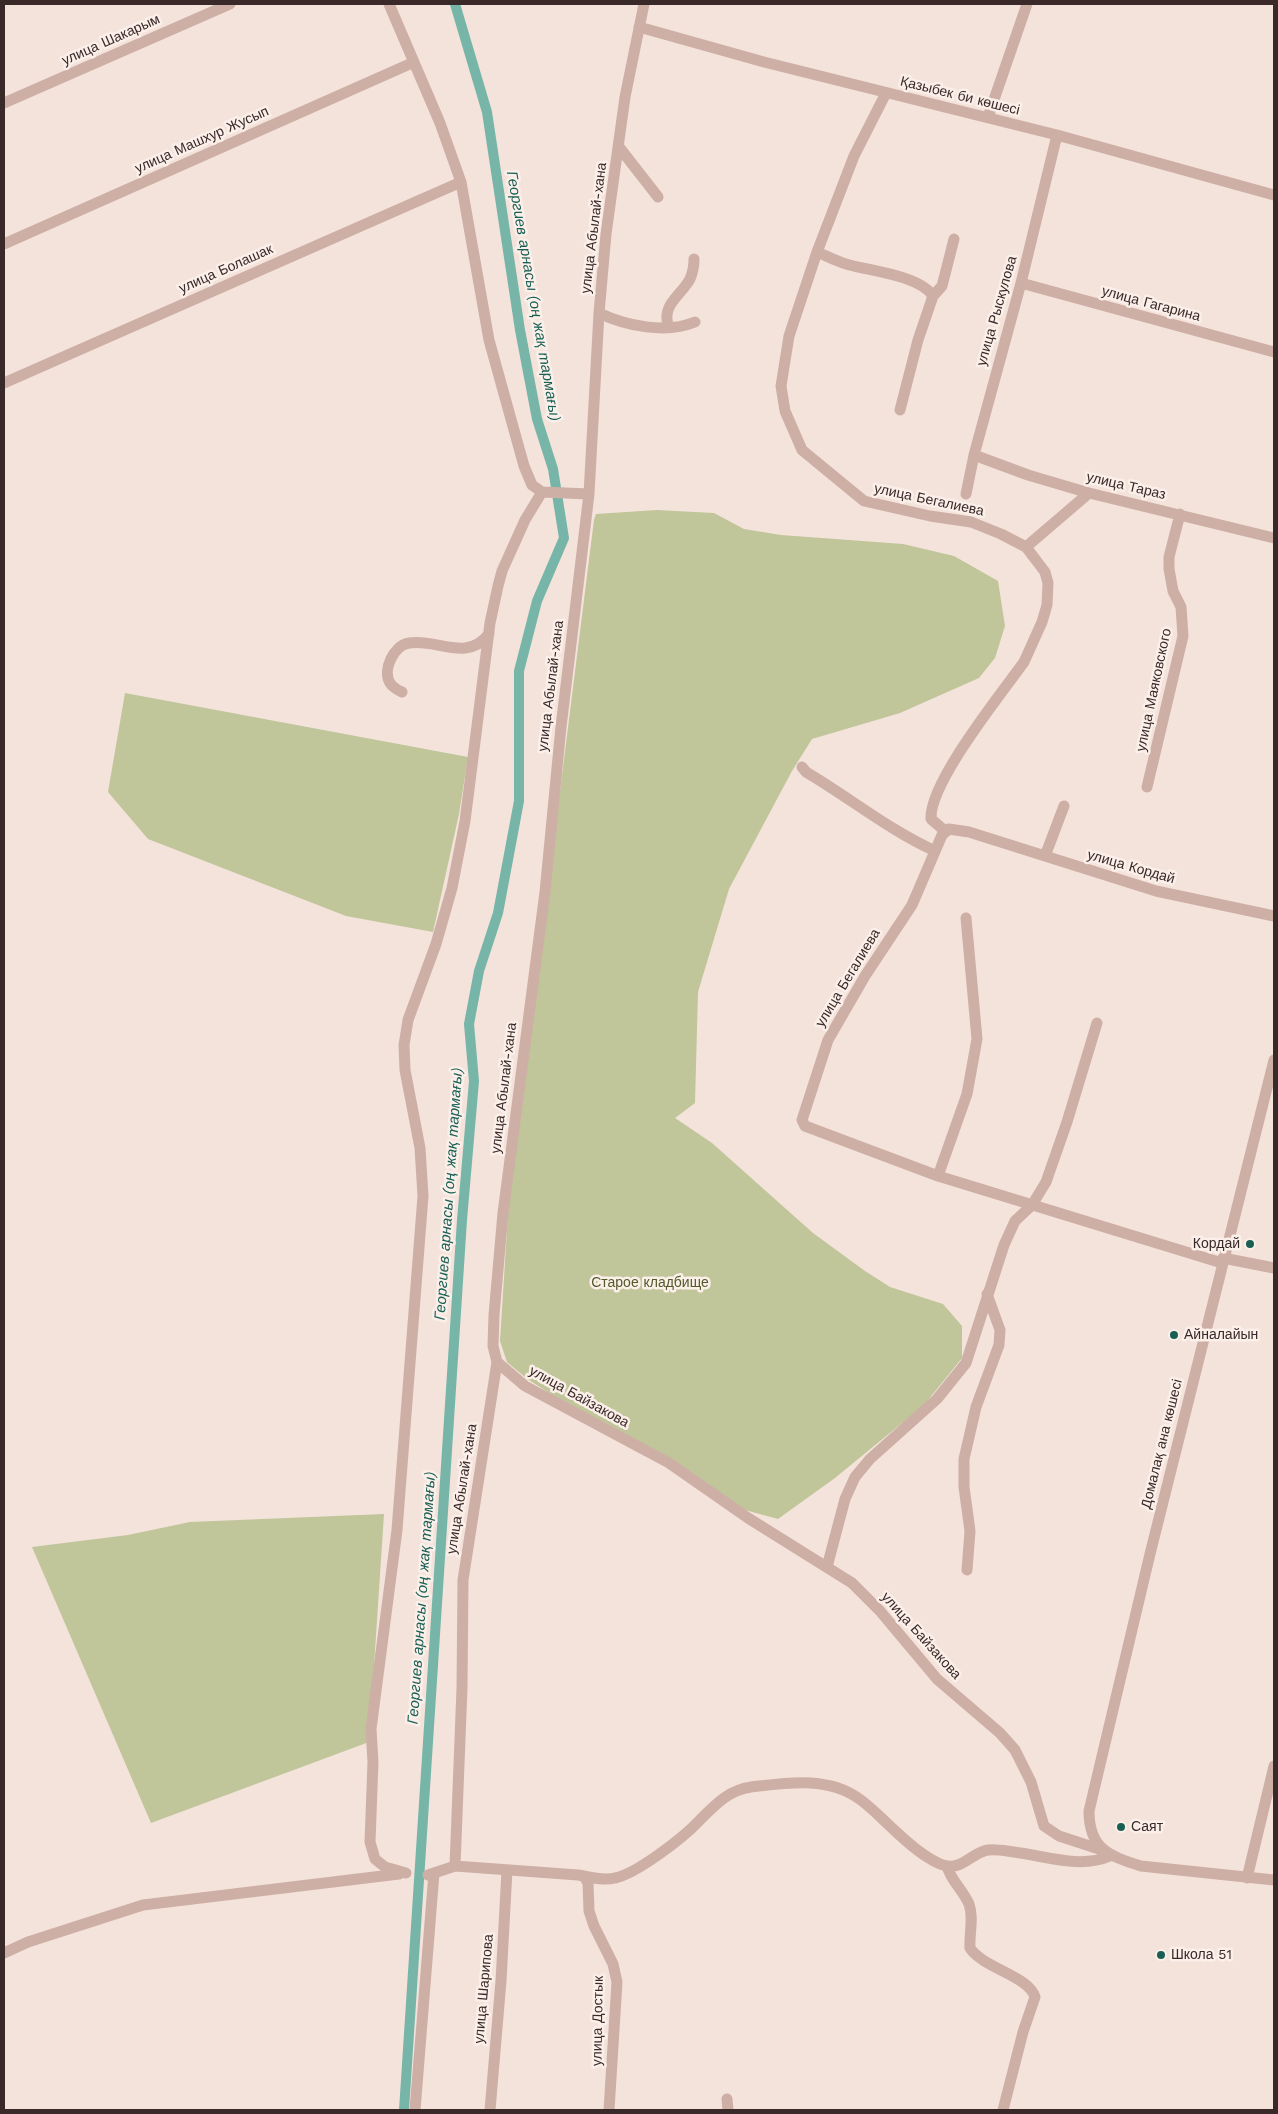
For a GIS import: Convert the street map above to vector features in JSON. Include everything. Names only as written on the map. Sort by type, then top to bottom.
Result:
[{"type":"street","name":"улица Шакарым","points":[[4,103],[230,4]]},
{"type":"street","points":[[389,4],[412,63],[440,123],[461,182],[489,340],[524,466],[532,485],[552,493],[590,494]]},
{"type":"street","name":"улица Абылай-хана","points":[[454,1866],[462,1688],[463,1580],[497,1362],[493,1346],[494,1315],[503,1213],[545,892],[561,727],[590,494],[598,313],[606,234],[625,97],[644,4]]},
{"type":"street","points":[[988,117],[1027,4]]},
{"type":"street","name":"Қазыбек би көшесі","points":[[639,27],[886,93],[1057,135],[1274,195]]},
{"type":"street","name":"улица Машхур Жусып","points":[[4,244],[412,63]]},
{"type":"street","name":"улица Бегалиева","points":[[886,93],[854,156],[817,252],[789,336],[781,386],[785,411],[802,450],[847,489],[864,500],[930,516],[971,522],[1026,547],[1045,572],[1048,583],[1047,605],[1032,646],[1008,686],[971,736],[944,779],[930,816],[937,826],[947,830],[935,851],[912,905],[864,976],[828,1040],[802,1124],[938,1176],[1032,1205],[1223,1261],[1274,1268]]},
{"type":"street","name":"улица Рыскулова","points":[[966,494],[974,455],[1021,284],[1057,135]]},
{"type":"street","name":"улица Абылай-хана","points":[[619,147],[658,197]]},
{"type":"street","name":"улица Болашак","points":[[4,383],[461,182]]},
{"type":"street","points":[[900,410],[918,340],[933,296],[942,286],[954,239]]},
{"type":"street","points":[[817,252],[847,264],[882,272],[918,284],[933,296]]},
{"type":"street","points":[[669,328],[666,315],[671,302],[690,279],[694,259]]},
{"type":"street","name":"улица Гагарина","points":[[1021,284],[1274,352]]},
{"type":"street","name":"улица Абылай-хана","points":[[598,313],[628,324],[669,328],[685,326],[695,322]]},
{"type":"street","name":"улица Тараз","points":[[974,455],[1028,475],[1089,493],[1274,538]]},
{"type":"street","points":[[4,1953],[28,1942],[143,1905],[406,1873],[385,1867],[375,1860],[370,1842],[373,1762],[372,1729],[397,1530],[422,1196],[420,1148],[405,1070],[404,1045],[408,1020],[436,944],[453,883],[465,822],[488,634],[502,571],[525,520],[552,493]]},
{"type":"street","points":[[1026,547],[1089,493]]},
{"type":"street","name":"улица Маяковского","points":[[1148,786],[1183,636],[1181,607],[1173,591],[1169,569],[1169,557],[1180,514]]},
{"type":"street","points":[[402,692],[393,687],[387,675],[388,666],[397,648],[407,643],[416,642],[468,648],[478,645],[488,634]]},
{"type":"street","points":[[802,767],[806,772],[850,801],[917,843],[935,851]]},
{"type":"street","points":[[1045,856],[1064,806]]},
{"type":"street","name":"улица Кордай","points":[[947,830],[981,836],[1156,892],[1274,916]]},
{"type":"street","points":[[938,1176],[967,1094],[977,1039],[966,918]]},
{"type":"street","points":[[827,1567],[845,1499],[855,1476],[870,1459],[937,1399],[966,1363],[1004,1245],[1016,1221],[1032,1205],[1046,1182],[1064,1131],[1097,1023]]},
{"type":"street","name":"Домалақ ана көшесі","points":[[1092,1837],[1089,1812],[1223,1261],[1274,1060]]},
{"type":"street","points":[[967,1570],[970,1531],[964,1487],[964,1460],[976,1407],[999,1345],[1000,1330],[987,1294]]},
{"type":"street","name":"улица Байзакова","points":[[497,1362],[525,1386],[669,1463],[748,1518],[852,1584],[880,1610],[937,1679],[1000,1733],[1015,1750],[1031,1782],[1044,1826],[1059,1836],[1141,1866],[1274,1880]]},
{"type":"street","points":[[1247,1878],[1274,1766]]},
{"type":"street","points":[[415,2110],[431,1874],[454,1866],[578,1875],[586,1878],[614,1878],[627,1874],[686,1833],[708,1810],[736,1791],[798,1783],[828,1785],[858,1798],[908,1843],[939,1864],[948,1866],[964,1865],[976,1855],[988,1850],[1050,1857],[1074,1862],[1097,1862],[1107,1853]]},
{"type":"street","name":"улица Байзакова","points":[[1092,1837],[1107,1853]]},
{"type":"street","points":[[948,1866],[953,1880],[968,1903],[971,1913],[970,1948],[982,1961],[1028,1987],[1035,1996],[1023,2032],[1002,2110]]},
{"type":"street","name":"улица Шарипова","points":[[490,2110],[501,1981],[507,1870]]},
{"type":"street","name":"улица Достык","points":[[586,1878],[588,1883],[589,1911],[594,1926],[613,1964],[617,1982],[619,2035],[609,2110]]},
{"type":"green space","name":"Старое кладбище","points":[[657,510],[714,513],[744,529],[781,535],[903,544],[954,556],[998,581],[1005,626],[995,658],[979,678],[900,713],[812,739],[792,771],[729,889],[698,992],[695,1103],[675,1118],[712,1143],[813,1233],[865,1271],[890,1287],[943,1304],[962,1326],[962,1358],[924,1405],[835,1478],[778,1519],[745,1510],[678,1463],[560,1400],[526,1378],[507,1362],[500,1341],[509,1198],[594,520],[596,514]]},
{"type":"green space","points":[[125,693],[468,757],[459,814],[433,932],[346,916],[148,839],[108,792]]},
{"type":"green space","points":[[384,1514],[369,1742],[151,1823],[32,1547],[128,1535],[190,1522]]},
{"type":"waterway","name":"Георгиев арнасы (оң жақ тармағы)","points":[[404,2110],[462,1220],[474,1081],[469,1024],[479,971],[498,913],[519,801],[519,671],[537,601],[564,538],[553,469],[537,419],[520,330],[487,112],[455,4]]},
{"type":"place","name":"Кордай","points":[[1250,1244]]},
{"type":"place","name":"Айналайын","points":[[1174,1335]]},
{"type":"place","name":"Саят","points":[[1121,1827]]},
{"type":"place","name":"Школа 51","points":[[1161,1955]]}]
